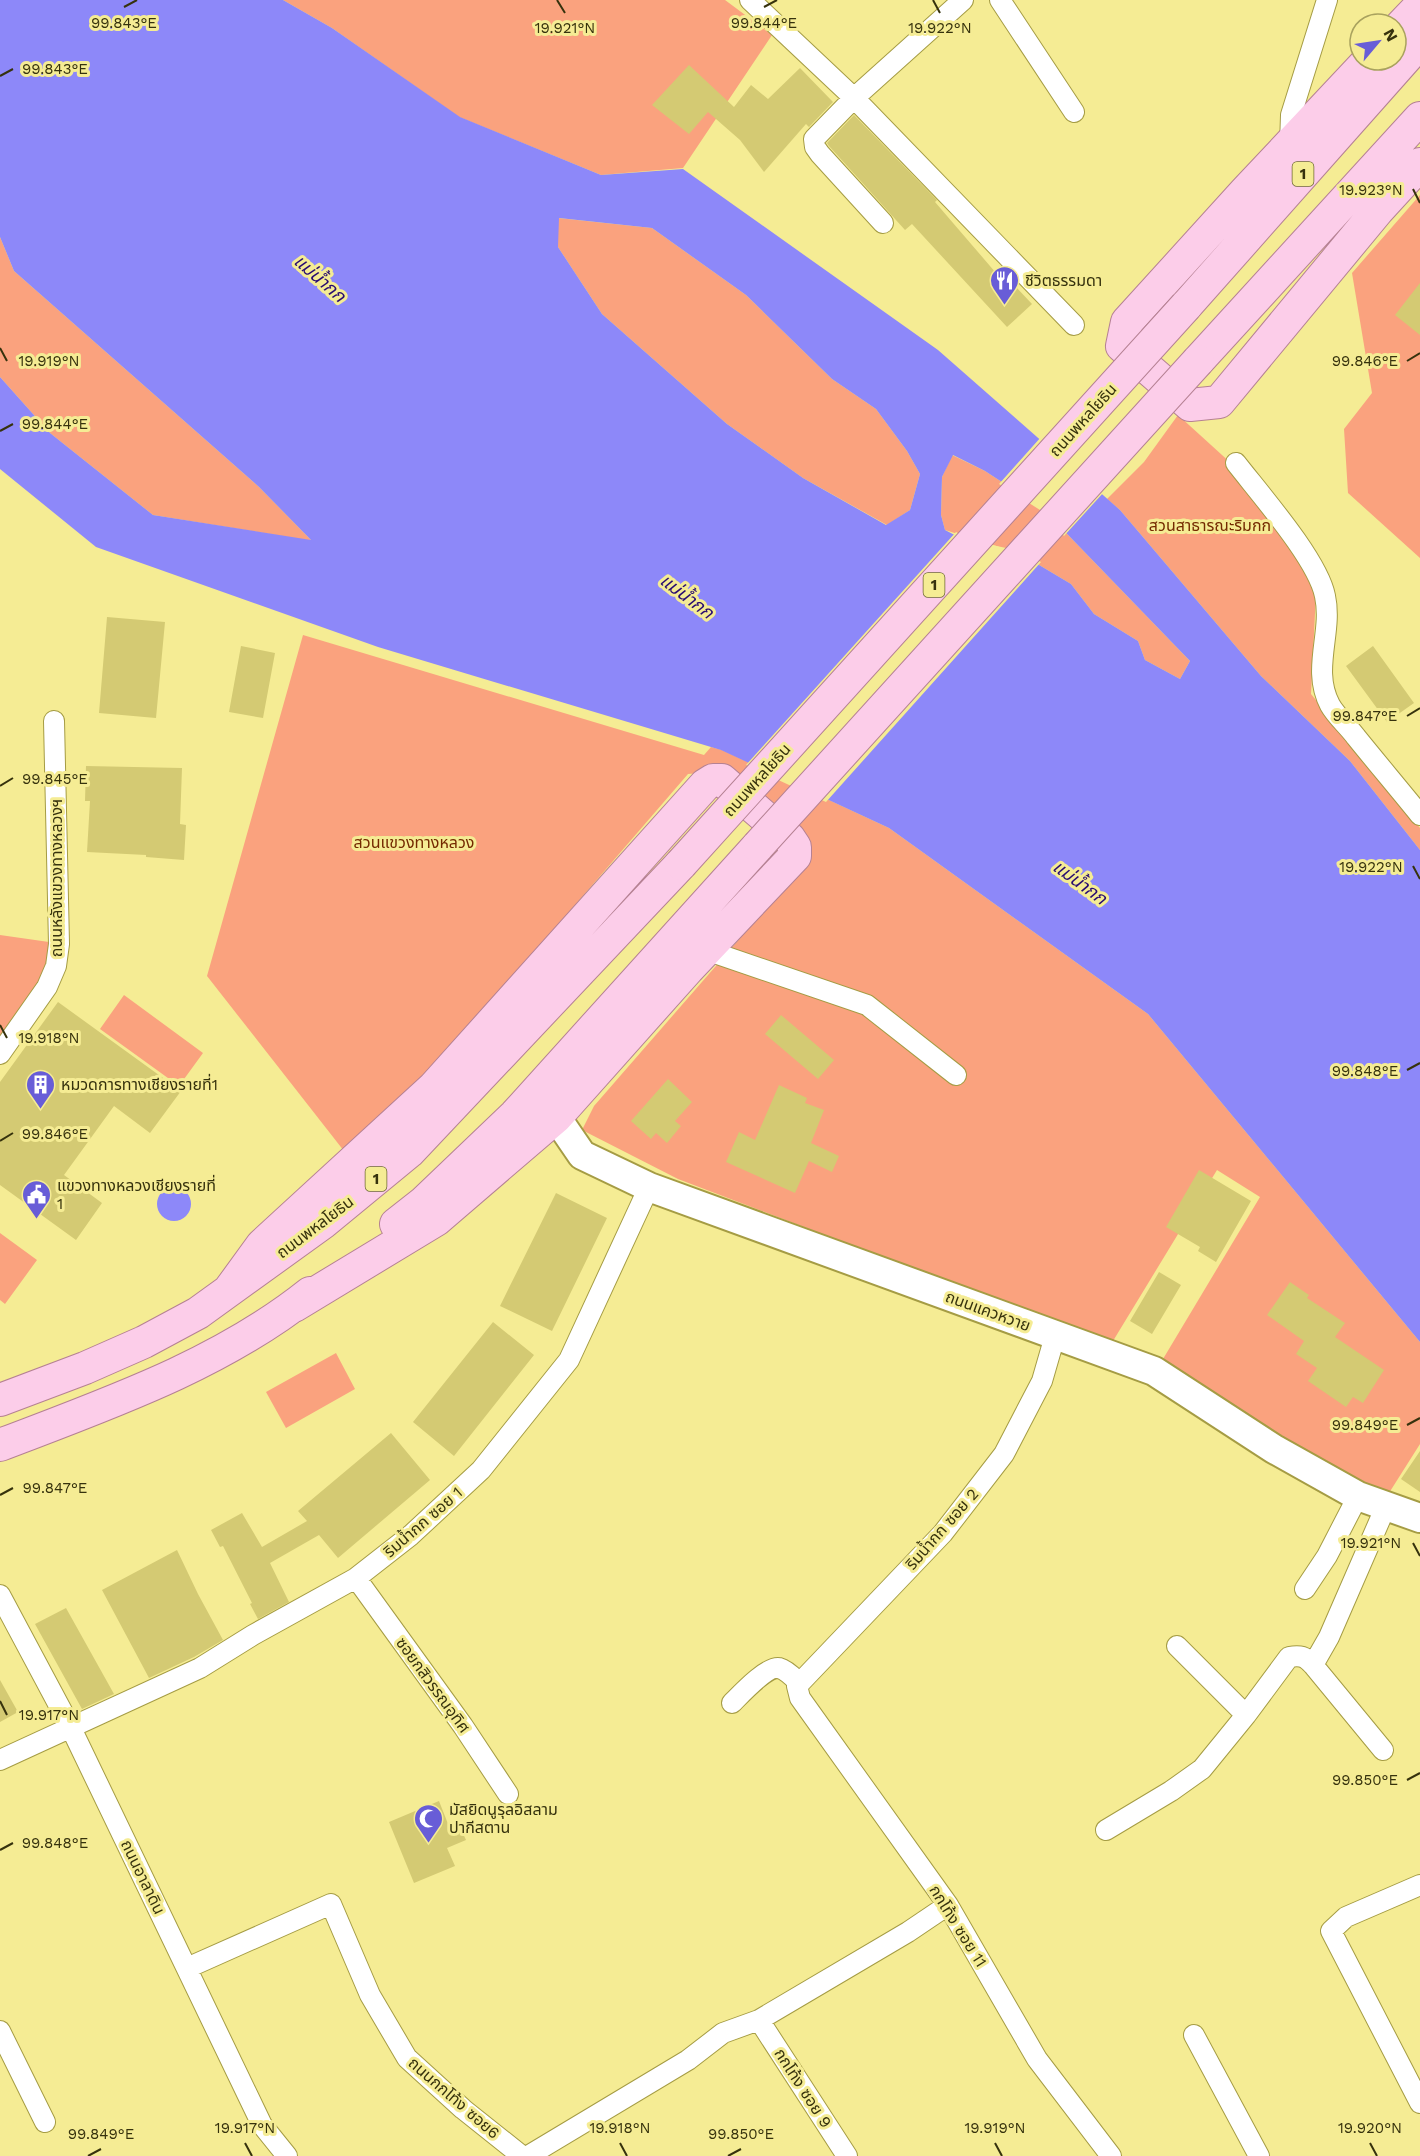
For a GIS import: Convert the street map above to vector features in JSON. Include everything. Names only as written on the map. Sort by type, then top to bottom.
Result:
[{"type":"main road","points":[[1408,18],[1420,6]]},
{"type":"main road","name":"ถนนพหลโยธิน","points":[[0,1400],[85,1368],[144,1342],[198,1313],[324,1222],[409,1152],[681,864],[1186,306],[1420,42]]},
{"type":"main road","points":[[1358,72],[1127,322],[1122,346],[1190,405],[1219,402],[1378,210],[1420,164]]},
{"type":"main road","points":[[294,1306],[424,1202],[515,1115],[1420,118]]},
{"type":"main road","points":[[0,1445],[105,1405],[193,1365],[249,1336],[436,1220],[556,1117],[706,950],[795,856],[795,847],[789,838],[722,780],[713,780],[705,785],[434,1087],[262,1245],[230,1289]]},
{"type":"street","points":[[883,223],[815,147],[814,139],[854,98],[963,0]]},
{"type":"street","points":[[1000,0],[1074,112]]},
{"type":"street","points":[[1290,146],[1292,115],[1327,0]]},
{"type":"street","points":[[755,2],[854,98],[1074,325]]},
{"type":"street","points":[[1236,463],[1268,503],[1317,573],[1325,596],[1326,621],[1321,662],[1322,682],[1330,705],[1420,815]]},
{"type":"street","name":"ถนนหลังแขวงทางหลวงฯ","points":[[0,1054],[47,987],[57,966],[59,944],[54,721]]},
{"type":"street","points":[[706,950],[867,1005],[956,1075]]},
{"type":"street","name":"ถนนแควหวาย","points":[[556,1117],[582,1155],[649,1187],[1154,1371],[1274,1449],[1358,1496],[1420,1518]]},
{"type":"street","name":"ริมน้ำกก ซอย 1","points":[[0,1760],[200,1668],[253,1635],[356,1578],[411,1535],[481,1470],[568,1360],[649,1187]]},
{"type":"street","name":"ริมน้ำกก ซอย 2","points":[[800,1690],[943,1533],[1004,1454],[1042,1381],[1055,1336]]},
{"type":"street","points":[[1305,1589],[1327,1556],[1358,1496]]},
{"type":"street","points":[[1313,1665],[1329,1637],[1386,1506]]},
{"type":"street","name":"ซอยกสิวรรณอุทิศ","points":[[356,1578],[463,1726],[508,1794]]},
{"type":"street","name":"ถนนอาลาดิน","points":[[0,1595],[71,1728],[262,2125],[287,2156]]},
{"type":"street","points":[[1177,1646],[1246,1715]]},
{"type":"street","points":[[1106,1830],[1171,1791],[1202,1769],[1289,1657],[1300,1654],[1308,1659],[1383,1750]]},
{"type":"street","points":[[732,1703],[768,1670],[776,1668],[781,1669],[800,1690]]},
{"type":"street","name":"กกโท้ง ซอย 11","points":[[800,1690],[948,1905],[1037,2059],[1112,2156]]},
{"type":"street","points":[[1420,1885],[1346,1917],[1331,1931],[1420,2103]]},
{"type":"street","name":"ถนนกกโท้ง ซอย6","points":[[187,1968],[331,1904],[370,1995],[406,2058],[463,2109],[522,2156]]},
{"type":"street","points":[[528,2156],[688,2060],[723,2033],[759,2020],[908,1932],[948,1905]]},
{"type":"street","name":"กกโท้ง ซอย 9","points":[[759,2020],[847,2156]]},
{"type":"street","points":[[0,2031],[45,2122]]},
{"type":"street","points":[[1194,2035],[1259,2156]]},
{"type":"green space","points":[[283,0],[725,0],[772,35],[683,168],[601,175],[459,117],[332,28]]},
{"type":"green space","points":[[1420,195],[1420,558],[1348,493],[1344,429],[1372,393],[1352,273]]},
{"type":"green space","points":[[558,218],[652,228],[746,295],[832,379],[876,409],[907,451],[920,474],[910,510],[887,525],[803,478],[727,424],[602,314],[558,247]]},
{"type":"green space","points":[[0,237],[14,271],[259,487],[312,541],[153,515],[50,433],[0,377]]},
{"type":"green space","name":"สวนสาธารณะริมกก","points":[[1178,415],[1255,485],[1317,573],[1311,694],[1420,828],[1420,850],[1350,761],[1261,676],[1120,510],[1107,499],[1144,462]]},
{"type":"green space","points":[[952,455],[985,471],[1042,508],[1190,661],[1180,679],[1145,660],[1138,641],[1094,614],[1071,584],[1019,553],[945,530],[941,515],[942,477]]},
{"type":"green space","name":"สวนแขวงทางหลวง","points":[[303,635],[704,755],[711,747],[722,750],[889,828],[1148,1014],[1420,1342],[1420,1444],[1389,1493],[1301,1453],[1163,1359],[1260,1197],[1217,1170],[1113,1341],[1037,1316],[678,1179],[582,1130],[594,1106],[802,867],[798,828],[773,802],[735,776],[712,772],[688,774],[425,1079],[344,1151],[207,976]]},
{"type":"green space","points":[[0,935],[49,942],[47,967],[21,1012],[0,1042]]},
{"type":"green space","points":[[124,995],[203,1053],[179,1086],[100,1029]]},
{"type":"green space","points":[[0,1233],[37,1260],[5,1304],[0,1300]]},
{"type":"green space","points":[[336,1353],[355,1389],[286,1428],[266,1392]]},
{"type":"water","name":"แม่น้ำกก","points":[[0,0],[283,0],[332,28],[460,117],[601,175],[683,169],[938,350],[1120,510],[1261,676],[1350,761],[1420,850],[1420,1342],[1148,1014],[889,828],[721,750],[378,647],[96,547],[0,469],[0,377],[50,433],[153,515],[311,540],[259,487],[14,271],[0,237]],"holes":[[[559,218],[652,228],[746,295],[832,379],[876,409],[907,451],[920,474],[910,510],[886,525],[803,478],[727,424],[602,314],[558,247]],[[953,455],[985,471],[1042,508],[1190,661],[1180,679],[1145,660],[1138,641],[1094,614],[1071,584],[1019,553],[972,544],[945,530],[941,515],[942,477]]]},
{"type":"water","points":[[174,1187],[186,1192],[191,1204],[186,1216],[174,1221],[162,1216],[157,1204],[162,1192]]},
{"type":"pier","points":[[1041,437],[1104,492],[1064,536],[1040,510],[999,484]]},
{"type":"pier","points":[[956,532],[973,541],[1020,551],[1041,562],[826,802],[746,765]]},
{"type":"building","points":[[689,65],[734,107],[751,85],[768,99],[800,68],[833,102],[809,127],[806,124],[764,172],[740,140],[708,112],[689,134],[652,105]]},
{"type":"building","points":[[854,115],[937,200],[935,202],[996,273],[1000,270],[1032,304],[1007,327],[912,224],[905,230],[829,146],[827,143]]},
{"type":"building","points":[[1420,283],[1420,335],[1395,315]]},
{"type":"building","points":[[107,617],[165,622],[156,718],[99,713]]},
{"type":"building","points":[[241,646],[275,653],[263,718],[229,712]]},
{"type":"building","points":[[1373,646],[1414,703],[1387,722],[1346,666]]},
{"type":"building","points":[[86,766],[182,768],[180,824],[186,825],[184,860],[146,857],[146,855],[87,852],[90,801],[85,801]]},
{"type":"building","name":"หมวดการทางเชียงรายที่1","points":[[58,1002],[181,1091],[150,1133],[114,1106],[64,1175],[102,1203],[76,1240],[0,1185],[0,1082]]},
{"type":"building","points":[[781,1015],[834,1060],[818,1079],[765,1034]]},
{"type":"building","points":[[668,1079],[692,1102],[675,1121],[681,1126],[667,1143],[656,1133],[651,1139],[631,1121]]},
{"type":"building","points":[[779,1085],[807,1098],[805,1103],[824,1110],[811,1143],[839,1156],[832,1172],[809,1161],[795,1193],[726,1162],[739,1132],[755,1140]]},
{"type":"building","points":[[1199,1170],[1251,1201],[1216,1262],[1198,1251],[1200,1247],[1166,1227]]},
{"type":"building","points":[[556,1193],[607,1218],[552,1331],[500,1306]]},
{"type":"building","points":[[1159,1272],[1181,1285],[1152,1334],[1130,1321]]},
{"type":"building","points":[[1290,1282],[1309,1295],[1307,1298],[1345,1323],[1335,1337],[1384,1370],[1363,1403],[1353,1397],[1346,1407],[1308,1381],[1317,1368],[1296,1354],[1304,1341],[1267,1315]]},
{"type":"building","points":[[493,1322],[534,1355],[454,1456],[413,1422]]},
{"type":"building","points":[[391,1433],[430,1480],[338,1558],[319,1535],[270,1563],[289,1602],[258,1619],[223,1546],[220,1547],[211,1530],[242,1513],[262,1547],[307,1521],[298,1511]]},
{"type":"building","points":[[1420,1451],[1420,1492],[1401,1479]]},
{"type":"building","points":[[177,1550],[223,1640],[194,1657],[149,1678],[102,1590]]},
{"type":"building","points":[[66,1608],[114,1694],[82,1709],[35,1624]]},
{"type":"building","points":[[0,1680],[18,1712],[0,1722]]},
{"type":"building","name":"มัสยิดนูรุลอิสลาม ปากีสตาน","points":[[439,1801],[450,1829],[459,1825],[466,1840],[447,1848],[455,1866],[414,1883],[389,1822]]},
{"type":"place","name":"ชีวิตธรรมดา","points":[[1004,306]]},
{"type":"place","name":"หมวดการทางเชียงรายที่1","points":[[40,1110]]},
{"type":"place","name":"แขวงทางหลวงเชียงรายที่ 1","points":[[36,1220]]},
{"type":"place","name":"มัสยิดนูรุลอิสลาม ปากีสตาน","points":[[428,1844]]}]
